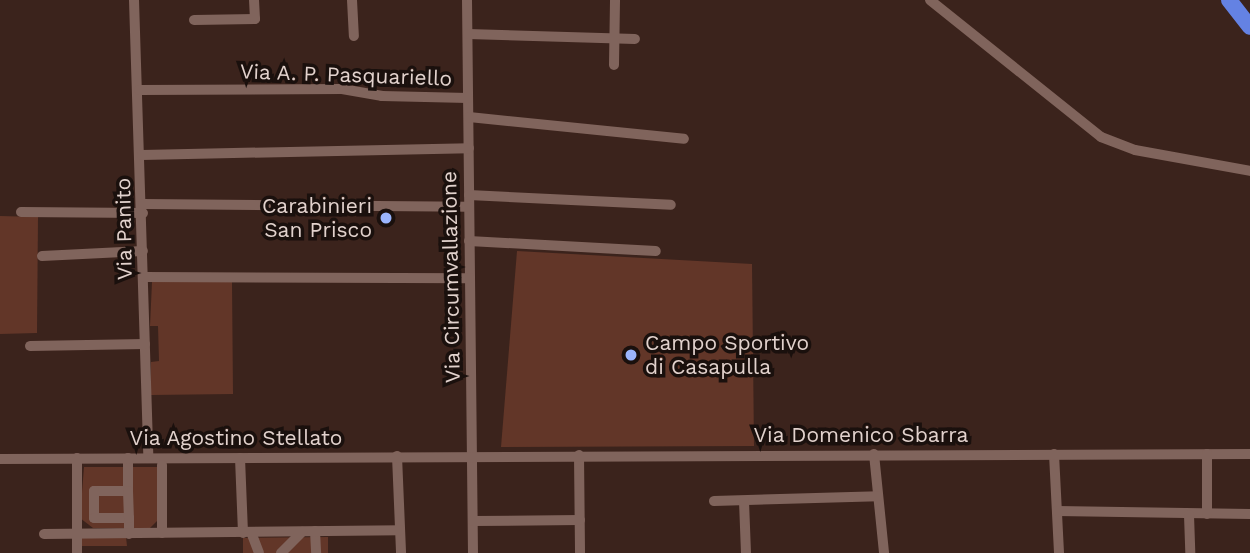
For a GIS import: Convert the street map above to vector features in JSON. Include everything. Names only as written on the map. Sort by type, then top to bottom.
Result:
[{"type":"highway","points":[[1228,0],[1250,27]]},
{"type":"street","name":"Via Panito","points":[[134,0],[142,155],[148,458]]},
{"type":"street","points":[[194,20],[255,19],[254,0]]},
{"type":"street","points":[[352,0],[354,36]]},
{"type":"street","name":"Via Circumvallazione","points":[[467,0],[473,553]]},
{"type":"street","points":[[614,65],[615,0]]},
{"type":"street","points":[[930,0],[1083,125],[1119,146],[1250,171]]},
{"type":"street","points":[[468,34],[635,39]]},
{"type":"street","name":"Via A. P. Pasquariello","points":[[139,90],[342,89],[382,96],[468,98]]},
{"type":"street","points":[[469,117],[684,139]]},
{"type":"street","points":[[142,155],[469,148]]},
{"type":"street","points":[[22,212],[469,201],[671,205]]},
{"type":"street","points":[[469,241],[656,251]]},
{"type":"street","points":[[42,256],[144,251]]},
{"type":"street","points":[[144,277],[470,278]]},
{"type":"street","points":[[30,346],[145,344]]},
{"type":"street","points":[[579,454],[580,553]]},
{"type":"street","points":[[874,454],[884,553]]},
{"type":"street","points":[[1054,454],[1059,553]]},
{"type":"street","points":[[1207,514],[1208,454]]},
{"type":"street","name":"Via Domenico Sbarra","points":[[472,455],[1250,454]]},
{"type":"street","name":"Via Agostino Stellato","points":[[0,459],[472,455]]},
{"type":"street","points":[[397,456],[401,553]]},
{"type":"street","points":[[77,458],[77,553]]},
{"type":"street","points":[[128,458],[128,534]]},
{"type":"street","points":[[240,458],[247,532],[259,553]]},
{"type":"street","points":[[162,465],[162,533]]},
{"type":"street","points":[[128,491],[94,491],[94,518],[129,518]]},
{"type":"street","points":[[714,501],[878,496]]},
{"type":"street","points":[[744,501],[746,553]]},
{"type":"street","points":[[1057,511],[1250,514]]},
{"type":"street","points":[[1189,515],[1190,553]]},
{"type":"street","points":[[473,521],[580,520]]},
{"type":"street","points":[[44,534],[400,530]]},
{"type":"street","points":[[281,553],[302,531]]},
{"type":"street","points":[[315,531],[316,553]]},
{"type":"shaded area","points":[[0,216],[38,217],[37,333],[0,334]]},
{"type":"shaded area","name":"Campo Sportivo di Casapulla","points":[[517,251],[752,264],[754,446],[501,447]]},
{"type":"shaded area","points":[[152,282],[232,282],[233,394],[151,395],[151,362],[159,361],[158,326],[150,326]]},
{"type":"shaded area","points":[[84,467],[158,467],[159,519],[150,528],[93,528],[80,518]]},
{"type":"shaded area","points":[[82,537],[126,537],[127,546],[81,546]]},
{"type":"shaded area","points":[[328,537],[328,553],[243,553],[243,538]]},
{"type":"place","name":"Carabinieri San Prisco","points":[[386,218]]},
{"type":"place","name":"Campo Sportivo di Casapulla","points":[[631,355]]}]
